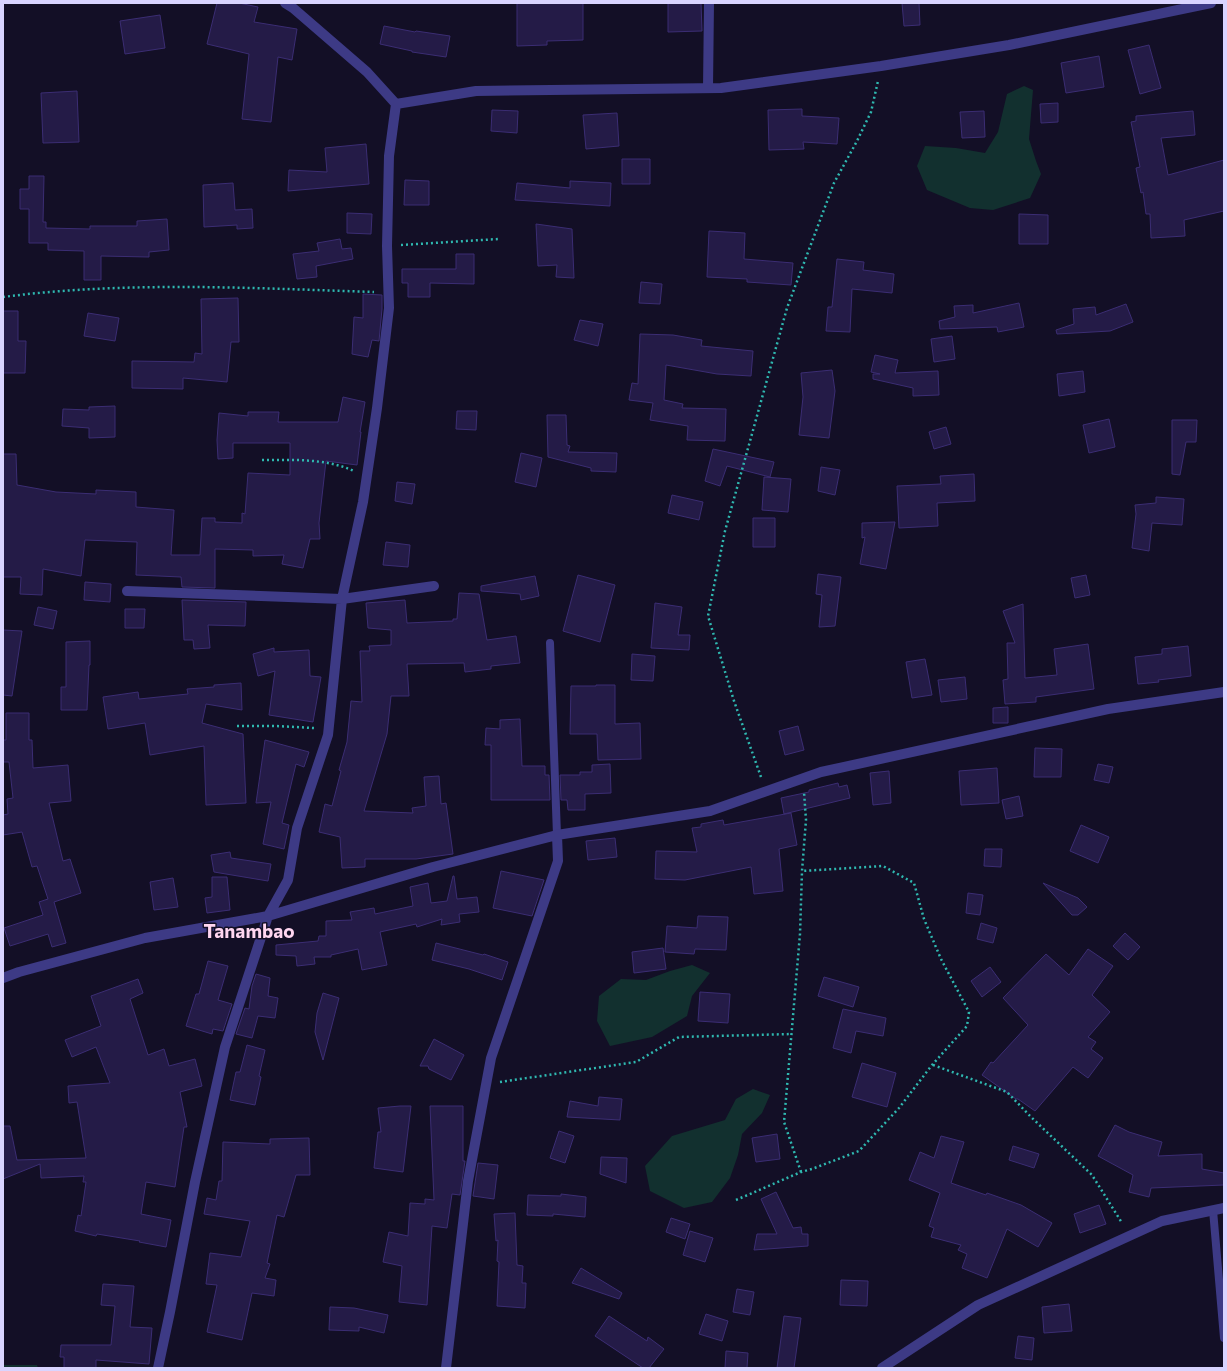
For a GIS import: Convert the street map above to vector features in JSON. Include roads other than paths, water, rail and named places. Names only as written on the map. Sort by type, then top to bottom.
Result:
[{"type":"street","points":[[158,1368],[195,1182],[225,1048],[268,916],[288,880],[297,828],[328,729],[342,599],[363,502],[377,408],[389,308],[387,246],[389,156],[396,104],[367,72],[293,8],[285,3]]},
{"type":"street","points":[[708,88],[709,3]]},
{"type":"street","points":[[396,104],[476,91],[721,88],[881,66],[1009,45],[1211,3]]},
{"type":"street","points":[[127,591],[342,599],[434,586]]},
{"type":"street","points":[[3,978],[19,972],[145,938],[268,916],[433,867],[557,835],[710,811],[821,772],[1108,709],[1224,692]]},
{"type":"street","points":[[446,1368],[468,1181],[491,1058],[558,861],[557,835]]},
{"type":"street","points":[[882,1368],[978,1305],[1162,1221],[1224,1208]]},
{"type":"lane","points":[[550,643],[557,835]]},
{"type":"lane","points":[[1213,1210],[1224,1338]]},
{"type":"district","name":"Tanambao","points":[[249,931]]}]
